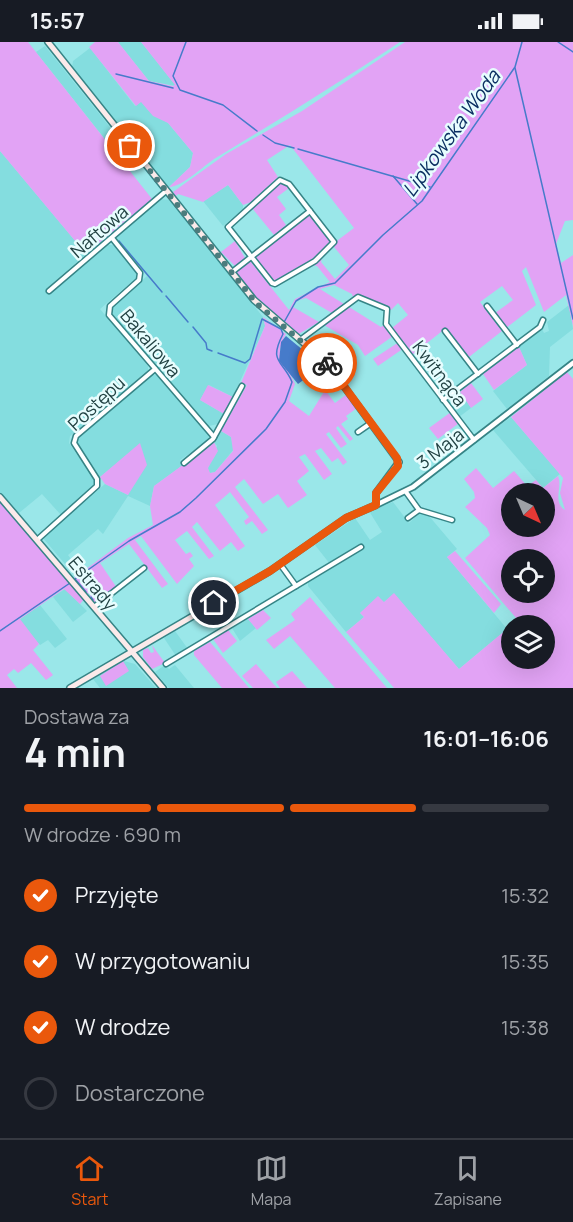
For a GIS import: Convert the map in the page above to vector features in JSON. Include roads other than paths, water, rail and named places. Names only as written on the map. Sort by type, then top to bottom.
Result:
[{"type":"main road","points":[[48,42],[262,309],[327,363],[399,462],[376,493],[376,505]]},
{"type":"main road","name":"Estrady","points":[[0,497],[163,688]]},
{"type":"main road","name":"3 Maja","points":[[70,688],[280,564],[346,518],[376,505]]},
{"type":"street","points":[[280,180],[284,180],[310,211],[333,238],[333,244],[315,261],[280,282],[272,284],[228,227],[280,180]]},
{"type":"street","name":"Naftowa","points":[[49,291],[166,191]]},
{"type":"street","points":[[231,273],[310,211]]},
{"type":"street","name":"Bakaliowa","points":[[112,238],[140,271],[140,276],[110,306],[108,314],[214,436]]},
{"type":"street","name":"Kwitnąca","points":[[300,340],[361,296],[387,309],[388,314],[385,321],[474,440]]},
{"type":"street","points":[[487,306],[517,345]]},
{"type":"street","points":[[443,400],[542,326],[543,320]]},
{"type":"street","points":[[445,331],[478,374]]},
{"type":"street","name":"3 Maja","points":[[376,505],[406,492],[573,363]]},
{"type":"street","name":"Postępu","points":[[37,540],[97,486],[97,479],[74,443],[76,436],[155,369]]},
{"type":"street","points":[[184,463],[222,426],[242,386]]},
{"type":"street","points":[[358,432],[371,423]]},
{"type":"street","points":[[406,492],[419,510],[452,520]]},
{"type":"street","points":[[408,519],[419,510]]},
{"type":"street","points":[[166,664],[361,547]]},
{"type":"street","points":[[280,564],[296,586]]},
{"type":"street","points":[[94,607],[144,568]]},
{"type":"water","points":[[286,336],[309,355],[306,378],[298,384],[279,361],[281,342]]},
{"type":"waterway","points":[[186,42],[173,76],[180,90],[223,105],[257,131]]},
{"type":"waterway","name":"Lipkowska Woda","points":[[283,324],[296,301],[318,287],[335,283],[383,235],[422,201],[515,67],[522,42]]},
{"type":"waterway","points":[[558,42],[573,52]]},
{"type":"waterway","points":[[515,68],[573,319]]},
{"type":"waterway","points":[[116,74],[173,88]]},
{"type":"waterway","points":[[263,135],[275,143],[294,148]]},
{"type":"waterway","points":[[298,149],[430,187]]},
{"type":"waterway","points":[[393,176],[417,204]]},
{"type":"waterway","points":[[119,241],[162,292]]},
{"type":"waterway","points":[[166,296],[188,322]]},
{"type":"waterway","name":"Lipkowska Woda","points":[[86,592],[75,579],[129,541],[180,512],[266,429],[285,402],[292,382],[278,361],[277,351],[283,334],[281,329],[262,319],[250,359],[245,363],[218,353]]},
{"type":"waterway","points":[[193,327],[206,343],[207,349],[212,351]]},
{"type":"waterway","name":"Lipkowska Woda","points":[[0,631],[70,583]]}]
